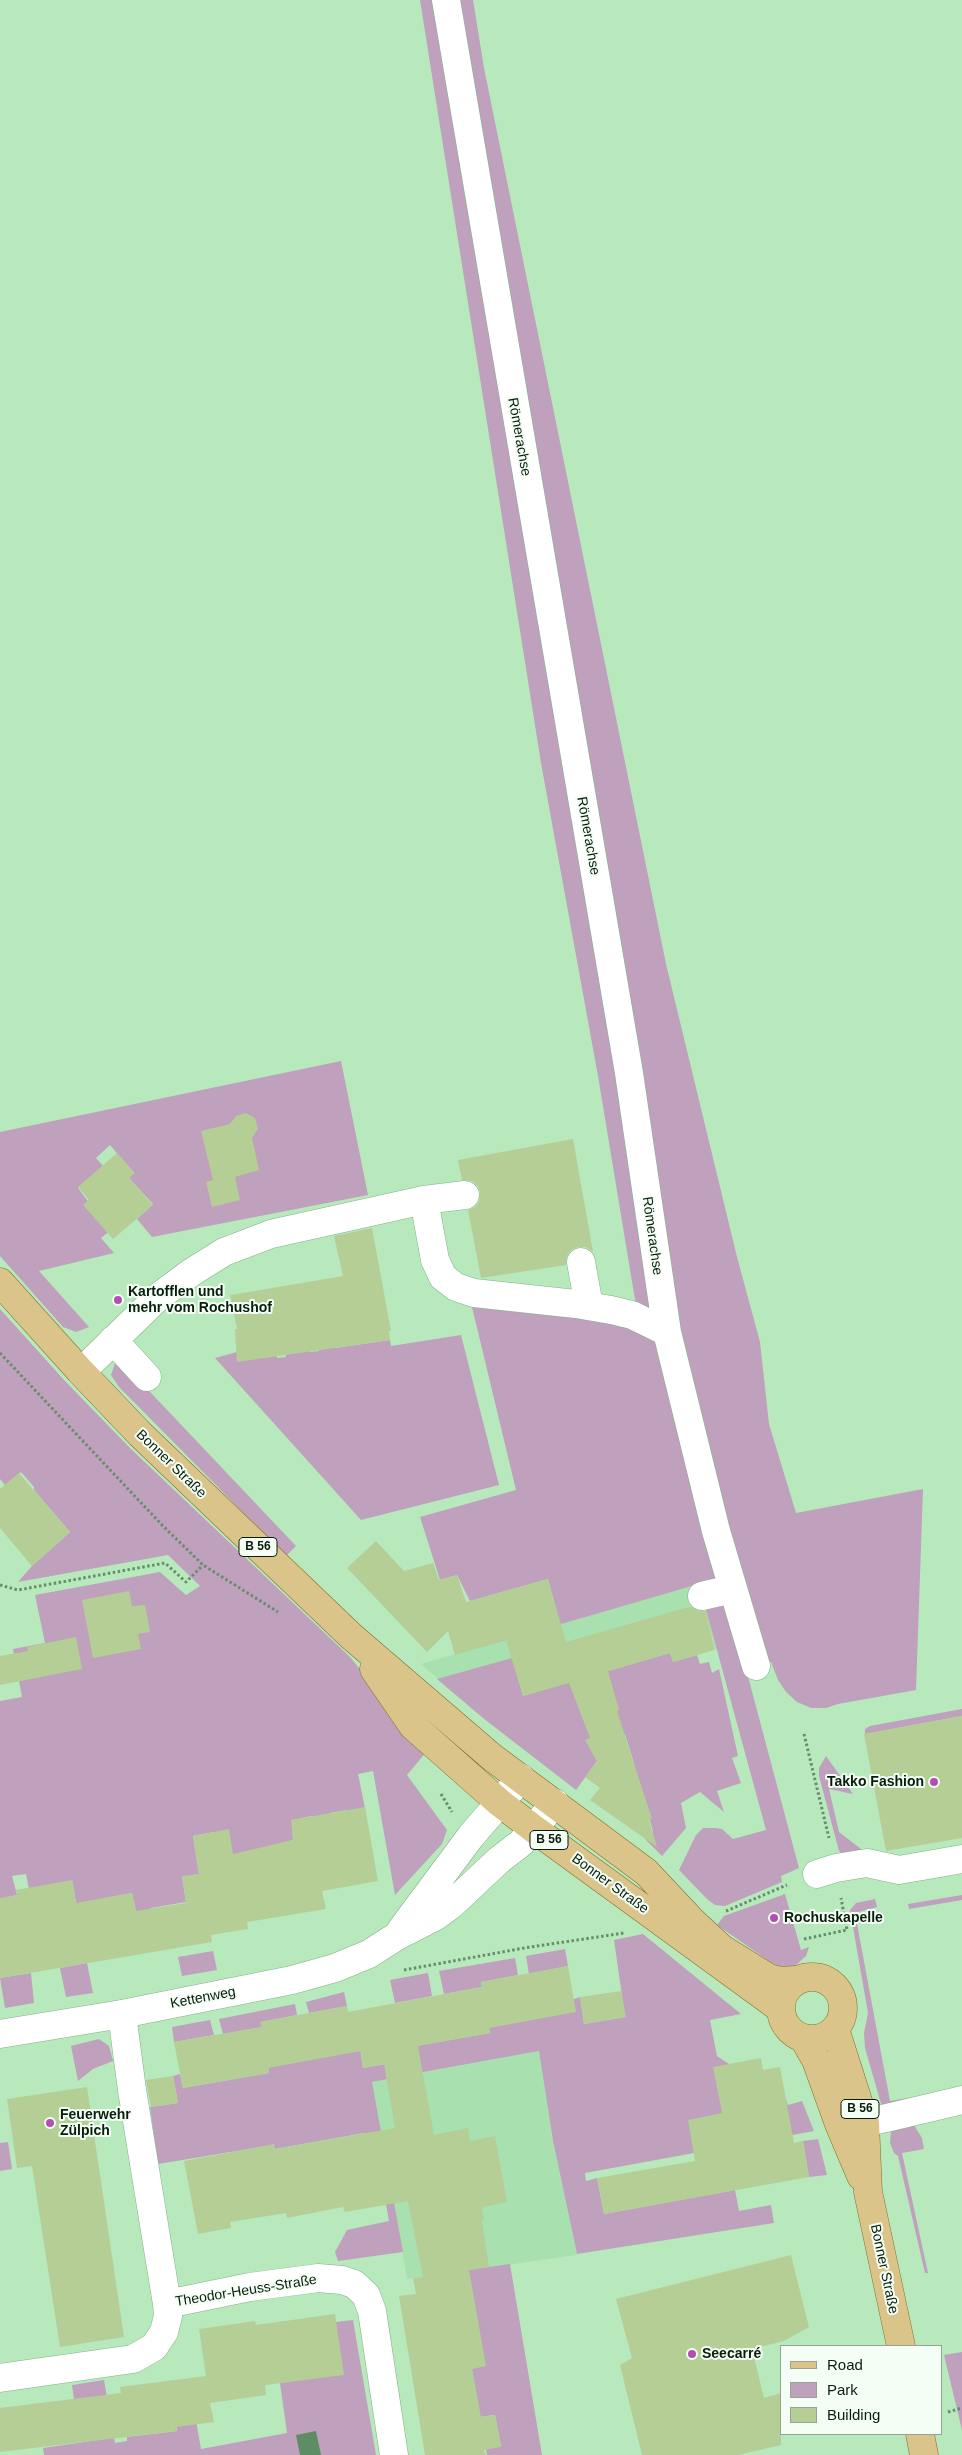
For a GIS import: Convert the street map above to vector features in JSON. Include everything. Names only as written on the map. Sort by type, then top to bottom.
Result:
[{"type":"main road","name":"Bonner Straße","points":[[0,1282],[81,1372],[147,1440],[351,1636],[446,1719],[646,1872],[693,1922],[721,1948],[769,1978],[781,1981],[816,1977],[834,1987],[840,1995],[842,2009],[841,2020],[835,2029],[865,2123],[868,2192],[901,2345]]},
{"type":"main road","name":"Bonner Straße","points":[[351,1636],[413,1726],[500,1803],[781,2009],[788,2026],[804,2039],[816,2060],[839,2124],[868,2192]]},
{"type":"main road","points":[[781,2009],[781,2000],[786,1990],[796,1980]]},
{"type":"main road","points":[[804,2039],[821,2038],[835,2029]]},
{"type":"main road","points":[[920,2435],[924,2455]]},
{"type":"street","name":"Römerachse","points":[[446,0],[628,1073],[667,1332],[732,1589],[756,1666]]},
{"type":"street","points":[[81,1372],[142,1311],[177,1282],[208,1261],[233,1248],[271,1234],[424,1200],[465,1195]]},
{"type":"street","points":[[424,1200],[435,1260],[443,1277],[456,1287],[474,1293],[589,1306],[632,1315],[667,1332]]},
{"type":"street","points":[[581,1262],[589,1306]]},
{"type":"street","points":[[113,1340],[147,1377]]},
{"type":"street","points":[[702,1596],[732,1589]]},
{"type":"street","name":"Kettenweg","points":[[397,1936],[471,1836],[521,1778]]},
{"type":"street","name":"Kettenweg","points":[[0,2034],[122,2014],[292,1980],[326,1971],[369,1954],[397,1936],[436,1916],[451,1905],[499,1860],[521,1843],[555,1803]]},
{"type":"street","points":[[817,1874],[836,1868],[867,1863],[899,1870],[962,1859]]},
{"type":"street","name":"Theodor-Heuss-Straße","points":[[0,2378],[133,2359],[146,2354],[154,2348],[164,2332],[168,2316],[167,2304],[122,2014]]},
{"type":"street","points":[[865,2123],[962,2100]]},
{"type":"street","name":"Theodor-Heuss-Straße","points":[[167,2304],[250,2287],[318,2278],[342,2280],[354,2284],[366,2295],[372,2311],[394,2455]]},
{"type":"path","points":[[0,1353],[202,1565],[285,1617]]},
{"type":"path","points":[[0,1585],[18,1590],[165,1563],[186,1582],[202,1565]]},
{"type":"path","points":[[436,1789],[455,1815]]},
{"type":"path","points":[[725,1911],[787,1885]]},
{"type":"path","points":[[402,1970],[630,1931]]},
{"type":"path","points":[[948,2412],[962,2408]]},
{"type":"shaded area","points":[[699,1584],[717,1649],[483,1718],[421,1664]]},
{"type":"shaded area","points":[[539,2051],[553,2142],[577,2255],[407,2279],[372,2082]]},
{"type":"shaded area","points":[[316,2431],[321,2455],[300,2455],[296,2435]]},
{"type":"green space","points":[[420,0],[473,0],[484,68],[666,964],[737,1257],[760,1342],[769,1424],[796,1513],[923,1489],[916,1690],[838,1704],[826,1708],[811,1708],[797,1702],[786,1692],[778,1680],[771,1662],[746,1669],[799,1868],[781,1876],[782,1882],[725,1906],[715,1905],[707,1899],[679,1870],[696,1835],[703,1828],[715,1828],[722,1829],[733,1839],[766,1830],[699,1584],[475,1649],[556,1609],[548,1579],[470,1601],[457,1575],[440,1580],[420,1517],[516,1490],[472,1307],[504,1307],[639,1324],[598,1076],[541,763]]},
{"type":"green space","points":[[341,1061],[368,1195],[152,1237],[137,1219],[153,1204],[129,1178],[134,1173],[110,1145],[96,1158],[103,1166],[78,1188],[110,1231],[101,1238],[114,1253],[39,1271],[89,1327],[76,1332],[63,1327],[0,1256],[0,1132]]},
{"type":"green space","points":[[0,1309],[65,1381],[131,1449],[350,1657],[427,1751],[407,1775],[447,1830],[442,1844],[395,1895],[373,1771],[358,1774],[366,1813],[349,1816],[347,1810],[330,1813],[330,1819],[312,1816],[292,1820],[293,1840],[234,1855],[214,1832],[193,1836],[199,1874],[182,1877],[186,1902],[151,1908],[138,1921],[132,1893],[105,1898],[110,1926],[81,1930],[72,1880],[32,1906],[26,1874],[12,1876],[17,1895],[0,1899],[0,1701],[22,1697],[13,1649],[45,1643],[35,1595],[160,1572],[186,1595],[200,1586],[168,1555],[18,1582],[32,1566],[70,1532],[21,1472],[5,1485],[0,1479]]},
{"type":"green space","points":[[461,1335],[499,1485],[361,1520],[215,1358],[237,1352],[276,1351],[277,1358],[286,1357],[285,1348],[309,1345],[310,1352],[319,1351],[318,1343],[335,1348],[390,1340],[391,1346]]},
{"type":"green space","points":[[117,1357],[296,1546],[286,1556],[119,1387],[111,1375]]},
{"type":"green space","points":[[670,1653],[673,1662],[697,1655],[700,1664],[709,1662],[712,1673],[719,1669],[738,1756],[732,1758],[741,1783],[717,1791],[724,1812],[700,1792],[681,1803],[686,1828],[662,1856],[645,1839],[653,1831],[640,1785],[625,1774],[634,1763],[625,1734],[603,1743],[598,1735],[586,1740],[597,1761],[576,1790],[483,1718],[437,1679],[512,1658],[523,1696]]},
{"type":"green space","points":[[962,1709],[962,1716],[865,1734],[865,1729],[870,1726]]},
{"type":"green space","points":[[826,1756],[853,1794],[829,1789],[839,1832],[865,1852],[843,1855],[839,1851],[819,1776],[819,1768]]},
{"type":"green space","points":[[785,1894],[801,1950],[809,1947],[806,1956],[794,1967],[778,1966],[717,1925],[724,1916]]},
{"type":"green space","points":[[962,1895],[962,1900],[909,1909],[908,1904]]},
{"type":"green space","points":[[875,1899],[877,1907],[855,1913],[890,2101],[908,2098],[909,2102],[882,2107],[865,2048],[864,2033],[868,2013],[850,1910],[856,1903]]},
{"type":"green space","points":[[643,1934],[741,2014],[710,2020],[717,2056],[729,2064],[732,2080],[722,2111],[786,2099],[788,2105],[802,2101],[814,2131],[585,2173],[586,2181],[597,2178],[604,2214],[735,2190],[739,2211],[771,2205],[774,2223],[577,2254],[553,2141],[539,2051],[407,2075],[404,2048],[490,2033],[489,2028],[580,1997],[584,2024],[625,2017],[614,1940]]},
{"type":"green space","points":[[565,1949],[568,1966],[529,1974],[526,1956]]},
{"type":"green space","points":[[213,1951],[217,1970],[182,1976],[178,1957]]},
{"type":"green space","points":[[515,1958],[518,1975],[481,1982],[482,1987],[444,1994],[439,1971]]},
{"type":"green space","points":[[87,1963],[93,1993],[66,1997],[60,1968]]},
{"type":"green space","points":[[31,1973],[34,2003],[5,2008],[0,1978]]},
{"type":"green space","points":[[428,1973],[432,1996],[395,2003],[390,1980]]},
{"type":"green space","points":[[344,1992],[347,2006],[309,2013],[306,2002]]},
{"type":"green space","points":[[295,2004],[297,2015],[261,2022],[262,2027],[223,2034],[219,2019]]},
{"type":"green space","points":[[210,2020],[214,2035],[174,2042],[172,2027]]},
{"type":"green space","points":[[99,2039],[109,2046],[113,2061],[93,2069],[78,2081],[71,2046]]},
{"type":"green space","points":[[359,2041],[363,2068],[391,2063],[393,2078],[372,2082],[403,2252],[338,2261],[335,2252],[347,2230],[389,2221],[382,2182],[373,2184],[364,2133],[275,2149],[273,2145],[158,2164],[150,2107],[178,2103],[173,2076],[180,2074],[183,2088],[269,2073],[268,2068]]},
{"type":"green space","points":[[914,2125],[922,2138],[924,2149],[902,2153],[928,2273],[925,2273],[898,2156],[894,2153],[890,2143],[891,2131]]},
{"type":"green space","points":[[818,2139],[827,2175],[809,2177],[803,2141]]},
{"type":"green space","points":[[8,2142],[12,2169],[0,2171],[0,2143]]},
{"type":"green space","points":[[510,2264],[542,2455],[487,2455],[486,2449],[501,2446],[495,2415],[479,2417],[472,2369],[468,2270]]},
{"type":"green space","points":[[353,2320],[376,2455],[44,2455],[43,2448],[98,2440],[93,2397],[74,2400],[72,2385],[104,2380],[115,2443],[127,2441],[127,2437],[177,2431],[171,2390],[190,2387],[201,2449],[287,2433],[280,2383],[294,2381],[336,2322]]},
{"type":"green space","points":[[962,2352],[962,2430],[944,2355]]},
{"type":"building","points":[[246,1113],[255,1118],[258,1129],[252,1138],[259,1170],[235,1177],[240,1200],[212,1207],[206,1182],[213,1180],[201,1131],[230,1124],[236,1116]]},
{"type":"building","points":[[573,1139],[593,1252],[586,1247],[578,1247],[571,1250],[567,1256],[566,1265],[481,1278],[468,1210],[475,1207],[479,1202],[480,1193],[478,1186],[472,1181],[462,1180],[458,1160]]},
{"type":"building","points":[[117,1153],[135,1173],[129,1178],[153,1205],[113,1239],[83,1205],[89,1200],[78,1187]]},
{"type":"building","points":[[372,1228],[391,1331],[389,1331],[390,1340],[237,1362],[235,1329],[237,1329],[230,1293],[231,1295],[343,1276],[334,1236]]},
{"type":"building","points":[[19,1473],[70,1532],[32,1566],[0,1528],[0,1489]]},
{"type":"building","points":[[376,1541],[404,1571],[433,1563],[439,1580],[457,1575],[466,1602],[548,1579],[566,1642],[685,1608],[691,1607],[698,1611],[706,1611],[714,1650],[673,1662],[670,1653],[608,1671],[619,1710],[617,1711],[652,1819],[649,1820],[657,1847],[590,1800],[600,1788],[585,1777],[597,1761],[585,1740],[590,1738],[569,1683],[523,1696],[506,1640],[455,1655],[448,1631],[427,1652],[347,1568]]},
{"type":"building","points":[[129,1591],[132,1606],[145,1605],[150,1632],[138,1634],[141,1649],[93,1658],[82,1600]]},
{"type":"building","points":[[76,1637],[82,1669],[0,1685],[0,1656],[28,1651],[27,1647]]},
{"type":"building","points":[[962,1716],[962,1838],[886,1851],[864,1734]]},
{"type":"building","points":[[365,1807],[378,1881],[322,1891],[326,1909],[247,1922],[248,1929],[211,1935],[212,1942],[0,1978],[0,1898],[17,1895],[16,1890],[72,1880],[76,1903],[132,1893],[136,1911],[186,1903],[182,1876],[199,1874],[193,1836],[229,1829],[233,1854],[293,1840],[291,1820]]},
{"type":"building","points":[[568,1966],[576,2012],[489,2028],[490,2033],[418,2046],[434,2135],[468,2128],[470,2141],[495,2136],[507,2202],[482,2207],[484,2220],[482,2221],[489,2267],[469,2270],[486,2366],[472,2369],[481,2417],[495,2415],[501,2447],[484,2450],[486,2455],[425,2455],[399,2296],[416,2294],[413,2278],[423,2277],[408,2201],[345,2212],[343,2207],[287,2218],[286,2213],[230,2222],[231,2228],[198,2234],[184,2161],[274,2144],[275,2149],[395,2128],[384,2064],[363,2068],[361,2051],[268,2068],[269,2073],[183,2088],[174,2042],[262,2027],[260,2022],[347,2006],[348,2012],[482,1987],[481,1982]]},
{"type":"building","points":[[621,1991],[626,2017],[584,2024],[580,1997]]},
{"type":"building","points":[[761,2058],[763,2070],[780,2067],[794,2143],[803,2141],[809,2177],[604,2214],[597,2178],[695,2161],[688,2120],[722,2113],[713,2067]]},
{"type":"building","points":[[173,2076],[178,2103],[151,2107],[146,2080]]},
{"type":"building","points":[[87,2087],[124,2337],[60,2347],[32,2166],[17,2168],[7,2099]]},
{"type":"building","name":"Seecarré","points":[[791,2255],[809,2327],[784,2341],[752,2349],[764,2398],[780,2393],[781,2445],[738,2455],[642,2455],[620,2365],[632,2358],[616,2299]]},
{"type":"building","points":[[335,2314],[344,2375],[265,2385],[266,2395],[210,2403],[214,2422],[176,2427],[177,2431],[0,2452],[0,2408],[121,2393],[120,2387],[206,2376],[199,2329],[255,2321],[256,2325]]},
{"type":"place","name":"Kartofflen und mehr vom Rochushof","points":[[118,1300]]},
{"type":"place","name":"Takko Fashion","points":[[934,1782]]},
{"type":"place","name":"Rochuskapelle","points":[[774,1918]]},
{"type":"place","name":"Feuerwehr Zülpich","points":[[50,2123]]},
{"type":"place","name":"Seecarré","points":[[692,2354]]}]
